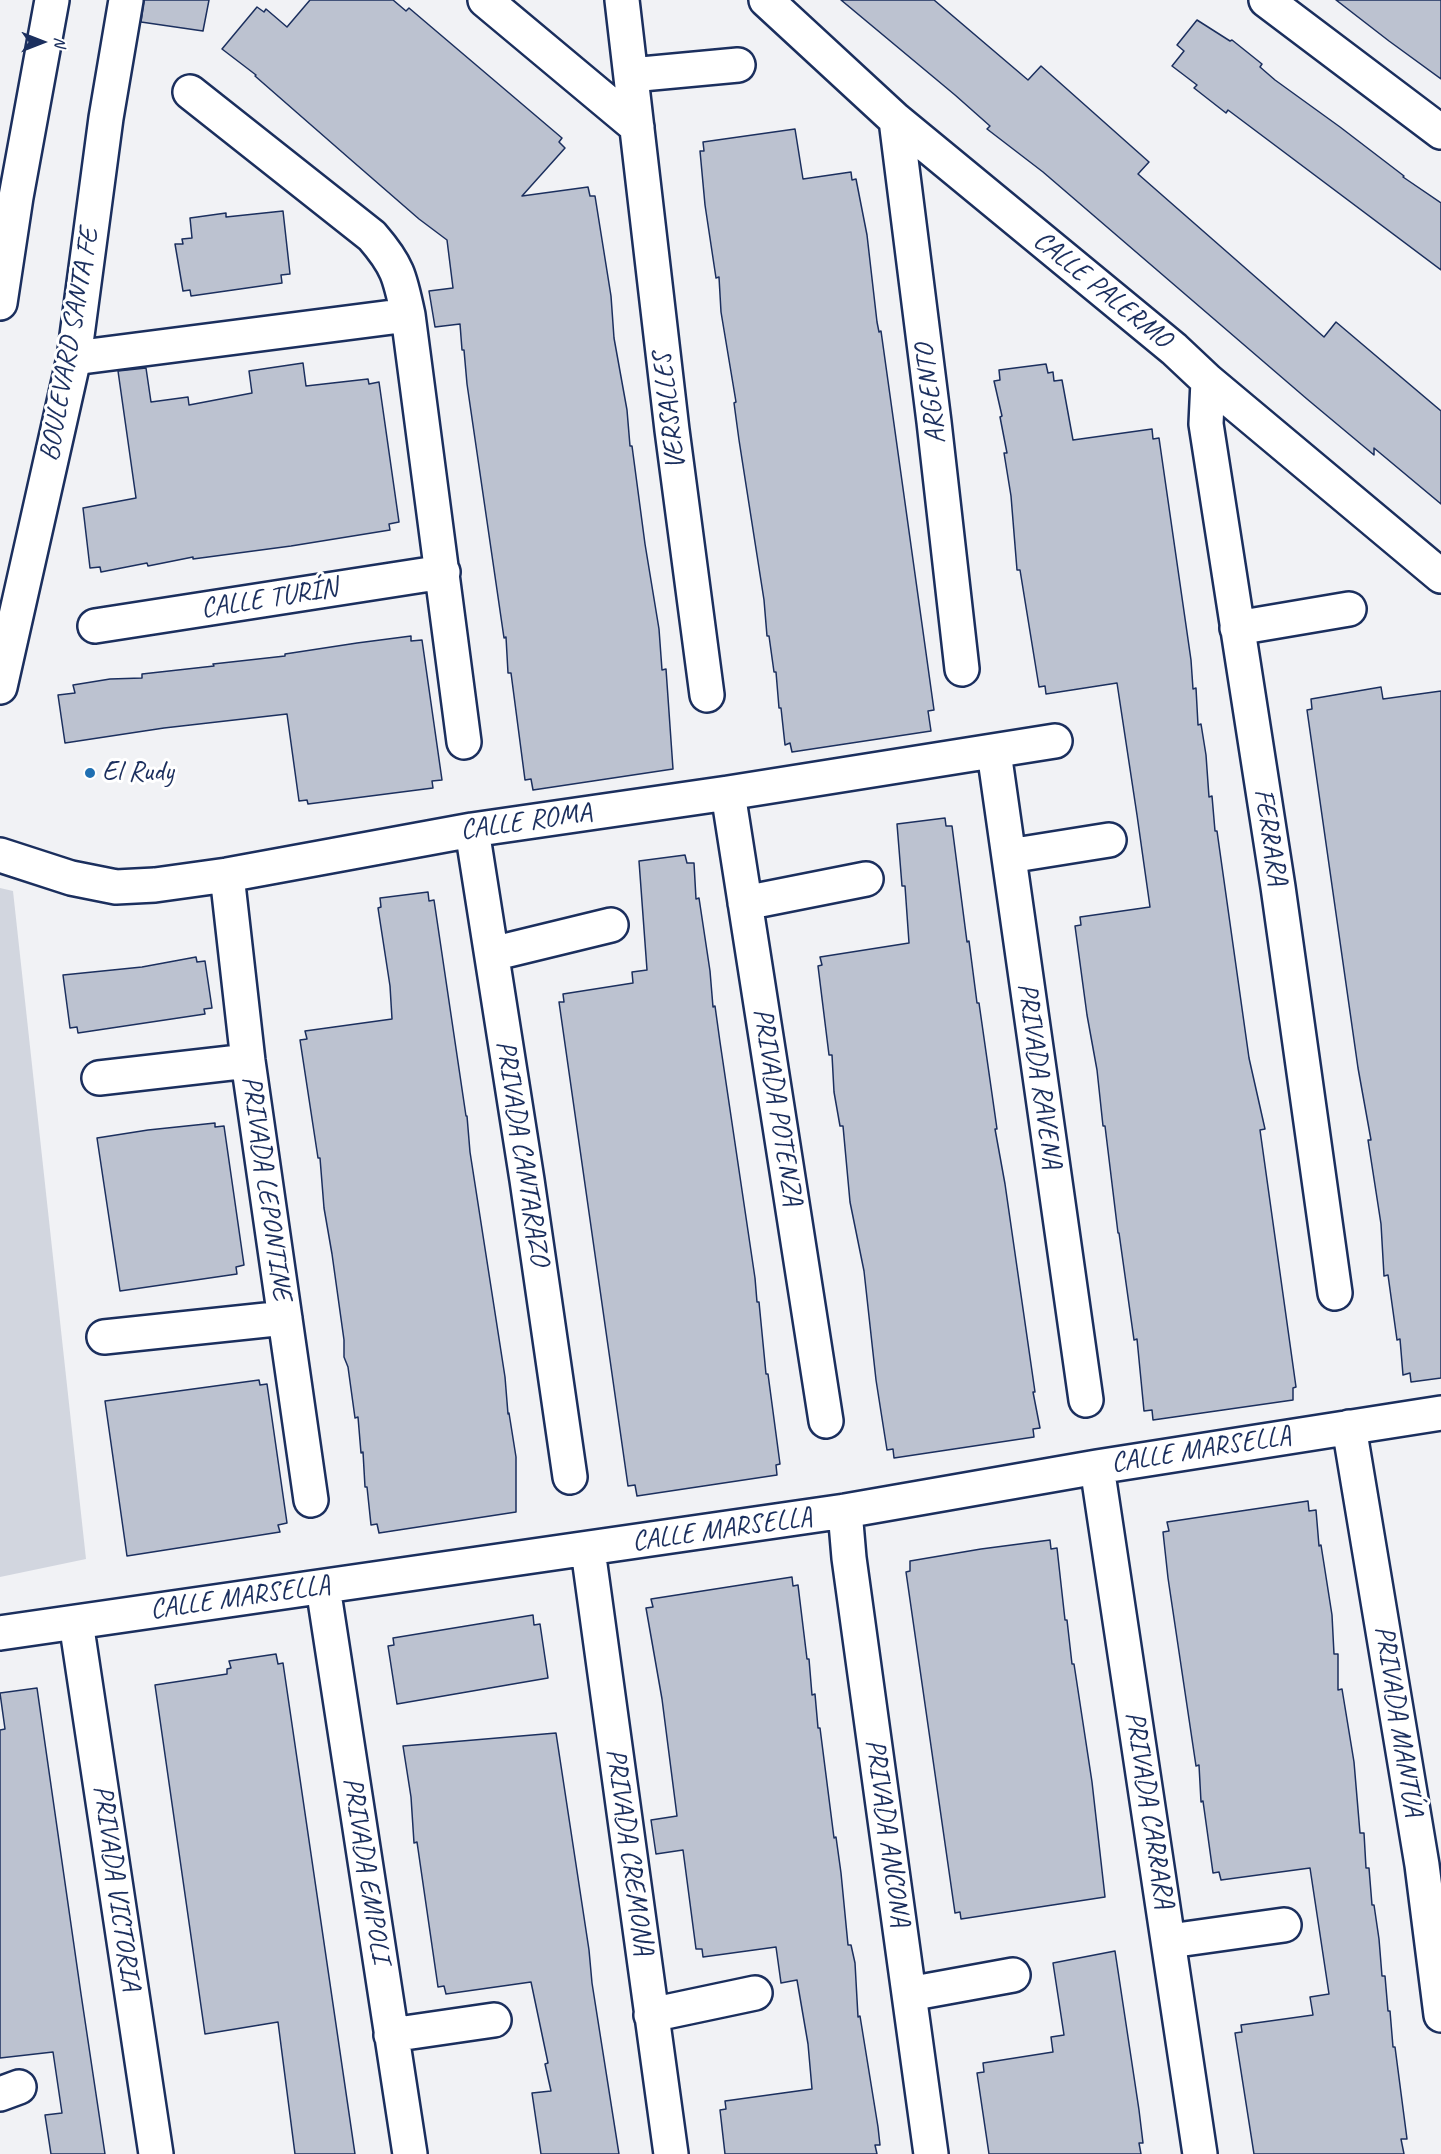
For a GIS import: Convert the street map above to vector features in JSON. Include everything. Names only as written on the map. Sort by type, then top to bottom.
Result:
[{"type":"street","points":[[0,303],[8,196],[52,0]]},
{"type":"street","name":"BOULEVARD SANTA FE","points":[[0,687],[74,358],[106,118],[126,0]]},
{"type":"street","points":[[485,0],[637,127]]},
{"type":"street","name":"VERSALLES","points":[[622,0],[672,430],[707,695]]},
{"type":"street","name":"CALLE PALERMO","points":[[766,0],[896,120],[1174,349],[1208,381],[1441,576]]},
{"type":"street","points":[[1266,0],[1441,132]]},
{"type":"street","points":[[631,75],[738,65]]},
{"type":"street","points":[[189,92],[372,236],[387,254],[399,274],[408,315],[464,742]]},
{"type":"street","name":"ARGENTO","points":[[896,120],[962,669]]},
{"type":"street","points":[[74,358],[408,315]]},
{"type":"street","name":"FERRARA","points":[[1208,381],[1206,424],[1278,887],[1335,1293]]},
{"type":"street","name":"CALLE TURÍN","points":[[95,626],[443,572]]},
{"type":"street","points":[[1237,628],[1349,609]]},
{"type":"street","name":"CALLE ROMA","points":[[0,855],[71,878],[116,887],[155,885],[227,875],[472,830],[728,793],[1055,741]]},
{"type":"street","name":"PRIVADA RAVENA","points":[[993,752],[1086,1400]]},
{"type":"street","name":"PRIVADA POTENZA","points":[[728,793],[826,1421]]},
{"type":"street","name":"PRIVADA CANTARAZO","points":[[472,830],[570,1477]]},
{"type":"street","points":[[1009,856],[1109,840]]},
{"type":"street","name":"PRIVADA LEPONTINE","points":[[227,875],[248,1062],[311,1500]]},
{"type":"street","points":[[745,903],[866,879]]},
{"type":"street","points":[[492,954],[611,925]]},
{"type":"street","points":[[99,1078],[248,1062]]},
{"type":"street","points":[[104,1337],[285,1318]]},
{"type":"street","name":"CALLE MARSELLA","points":[[0,1632],[845,1512],[1097,1467],[1441,1413]]},
{"type":"street","name":"PRIVADA MANTÚA","points":[[1348,1427],[1434,1903],[1441,2015]]},
{"type":"street","name":"PRIVADA CARRARA","points":[[1097,1467],[1170,1941],[1200,2154]]},
{"type":"street","name":"PRIVADA ANCONA","points":[[845,1512],[849,1558],[931,2154]]},
{"type":"street","name":"PRIVADA CREMONA","points":[[588,1550],[671,2154]]},
{"type":"street","name":"PRIVADA EMPOLI","points":[[323,1587],[410,2154]]},
{"type":"street","name":"PRIVADA VICTORIA","points":[[76,1622],[156,2154]]},
{"type":"street","points":[[1170,1941],[1284,1926]]},
{"type":"street","points":[[909,1994],[1013,1975]]},
{"type":"street","points":[[651,2015],[755,1993]]},
{"type":"street","points":[[392,2035],[494,2020]]},
{"type":"shaded area","points":[[0,888],[13,891],[86,1559],[0,1577]]},
{"type":"building","points":[[144,0],[209,0],[203,31],[141,22]]},
{"type":"building","points":[[310,0],[393,0],[406,11],[409,8],[562,138],[559,142],[565,148],[522,196],[588,187],[590,196],[595,196],[611,296],[614,338],[627,410],[630,446],[632,446],[659,629],[662,670],[666,669],[673,769],[533,790],[531,779],[525,780],[460,324],[435,327],[429,291],[453,288],[447,240],[419,219],[256,75],[222,49],[257,7],[264,12],[266,9],[287,27]]},
{"type":"building","points":[[841,0],[934,0],[1028,80],[1041,66],[1149,162],[1138,174],[1324,337],[1336,322],[1441,411],[1441,504],[1374,448],[1374,455],[1307,399],[1043,172],[987,129],[990,126],[955,95]]},
{"type":"building","points":[[1336,0],[1441,0],[1441,79],[1389,41]]},
{"type":"building","points":[[1197,20],[1230,41],[1232,40],[1262,64],[1260,67],[1275,80],[1441,203],[1441,270],[1228,110],[1226,113],[1194,88],[1197,85],[1172,66],[1184,51],[1177,45]]},
{"type":"building","points":[[795,129],[803,179],[851,172],[852,180],[856,179],[867,235],[877,322],[879,332],[881,331],[934,710],[928,711],[931,731],[792,752],[790,743],[785,745],[776,672],[774,672],[769,636],[767,636],[764,600],[734,403],[736,402],[721,312],[719,277],[716,278],[705,205],[700,151],[704,151],[703,142]]},
{"type":"building","points":[[283,211],[290,274],[281,275],[282,283],[191,296],[190,290],[183,291],[175,244],[183,244],[182,239],[192,238],[190,218],[226,213],[226,217]]},
{"type":"building","points":[[303,363],[306,386],[368,379],[369,384],[379,382],[399,522],[389,524],[390,530],[291,546],[193,559],[193,557],[148,566],[147,563],[101,572],[100,567],[90,568],[83,508],[136,498],[118,371],[146,368],[151,402],[188,397],[189,405],[252,393],[249,371]]},
{"type":"building","points":[[1046,364],[1048,373],[1053,372],[1054,381],[1062,380],[1073,440],[1152,429],[1153,439],[1159,438],[1191,660],[1193,689],[1196,688],[1198,725],[1201,724],[1206,755],[1209,797],[1212,796],[1215,831],[1217,831],[1249,1058],[1265,1129],[1260,1130],[1296,1387],[1293,1388],[1293,1400],[1153,1420],[1152,1410],[1144,1411],[1137,1339],[1134,1340],[1075,926],[1081,925],[1080,917],[1150,907],[1137,815],[1117,683],[1046,694],[1045,686],[1039,687],[1020,570],[1017,570],[1011,496],[1004,453],[1007,453],[994,381],[1000,380],[999,370]]},
{"type":"building","points":[[411,636],[411,641],[422,640],[442,780],[432,781],[433,788],[308,804],[307,800],[299,801],[287,714],[164,728],[65,743],[58,695],[75,693],[73,685],[110,679],[142,678],[142,674],[285,656],[285,654]]},
{"type":"building","points":[[1381,687],[1383,699],[1441,691],[1441,1378],[1411,1382],[1410,1373],[1403,1375],[1400,1339],[1397,1340],[1388,1275],[1384,1276],[1381,1224],[1368,1140],[1371,1140],[1358,1068],[1307,710],[1312,709],[1311,699]]},
{"type":"building","points":[[945,818],[946,826],[952,826],[967,942],[969,941],[977,1003],[979,1003],[997,1129],[995,1129],[1040,1428],[1033,1429],[1034,1437],[894,1458],[893,1449],[887,1450],[876,1380],[864,1271],[850,1202],[843,1126],[840,1126],[834,1092],[832,1055],[829,1055],[818,966],[822,965],[820,957],[909,943],[897,824]]},
{"type":"building","points":[[685,855],[687,863],[694,863],[696,899],[699,898],[710,971],[713,1007],[715,1006],[757,1302],[759,1302],[766,1374],[768,1374],[780,1464],[776,1465],[777,1475],[637,1496],[635,1485],[628,1486],[559,1002],[564,1002],[563,994],[633,983],[632,972],[647,970],[639,861]]},
{"type":"building","points":[[428,892],[429,901],[434,900],[505,1377],[508,1414],[516,1457],[516,1512],[379,1533],[377,1524],[371,1525],[358,1417],[355,1418],[348,1367],[344,1357],[344,1340],[324,1208],[320,1158],[318,1158],[300,1040],[307,1039],[305,1031],[392,1019],[390,986],[378,908],[381,907],[380,898]]},
{"type":"building","points":[[196,957],[197,962],[205,961],[212,1008],[204,1009],[205,1014],[78,1033],[77,1027],[70,1028],[63,975],[142,967]]},
{"type":"building","points":[[215,1123],[215,1127],[224,1126],[244,1265],[236,1267],[237,1274],[120,1291],[97,1138]]},
{"type":"building","points":[[259,1380],[260,1385],[267,1384],[287,1523],[278,1525],[280,1532],[127,1556],[105,1401]]},
{"type":"building","points":[[1308,1501],[1309,1511],[1316,1510],[1319,1546],[1321,1545],[1332,1615],[1334,1654],[1338,1654],[1338,1690],[1342,1689],[1354,1762],[1360,1833],[1364,1833],[1366,1868],[1369,1868],[1372,1905],[1374,1905],[1379,1939],[1382,1976],[1385,1976],[1407,2139],[1401,2139],[1404,2154],[1254,2154],[1235,2033],[1242,2032],[1241,2025],[1313,2015],[1310,1997],[1329,1994],[1310,1868],[1221,1880],[1219,1872],[1213,1873],[1203,1801],[1201,1802],[1199,1765],[1196,1766],[1168,1578],[1163,1532],[1169,1531],[1167,1522]]},
{"type":"building","points":[[1050,1540],[1051,1549],[1057,1548],[1065,1620],[1067,1620],[1092,1782],[1105,1897],[961,1919],[960,1912],[955,1913],[906,1572],[910,1571],[910,1561]]},
{"type":"building","points":[[792,1577],[793,1586],[798,1585],[812,1695],[815,1694],[818,1728],[820,1728],[834,1838],[836,1837],[841,1873],[848,1945],[851,1945],[855,1963],[858,2017],[860,2016],[878,2127],[880,2145],[875,2145],[877,2154],[725,2154],[720,2110],[726,2109],[725,2101],[812,2089],[808,2044],[797,1980],[781,1983],[776,1947],[703,1957],[702,1949],[696,1949],[683,1850],[656,1854],[651,1820],[677,1816],[662,1699],[646,1608],[653,1607],[651,1599]]},
{"type":"building","points":[[533,1615],[534,1625],[540,1624],[548,1678],[397,1704],[388,1646],[394,1645],[393,1638]]},
{"type":"building","points":[[276,1654],[278,1664],[283,1663],[355,2154],[295,2154],[278,2022],[205,2034],[155,1685],[227,1674],[227,1669],[231,1668],[229,1661]]},
{"type":"building","points":[[37,1688],[105,2154],[51,2154],[45,2115],[62,2113],[53,2052],[0,2058],[0,1730],[5,1729],[0,1693]]},
{"type":"building","points":[[556,1733],[619,2154],[541,2154],[532,2093],[551,2091],[545,2064],[548,2063],[531,1982],[446,1994],[444,1986],[438,1987],[417,1842],[414,1843],[411,1797],[403,1746]]},
{"type":"building","points":[[1115,1951],[1139,2110],[1143,2143],[1139,2143],[1141,2154],[989,2154],[977,2073],[984,2072],[983,2063],[1053,2052],[1051,2037],[1064,2035],[1053,1963]]},
{"type":"place","name":"El Rudy","points":[[90,773]]}]
